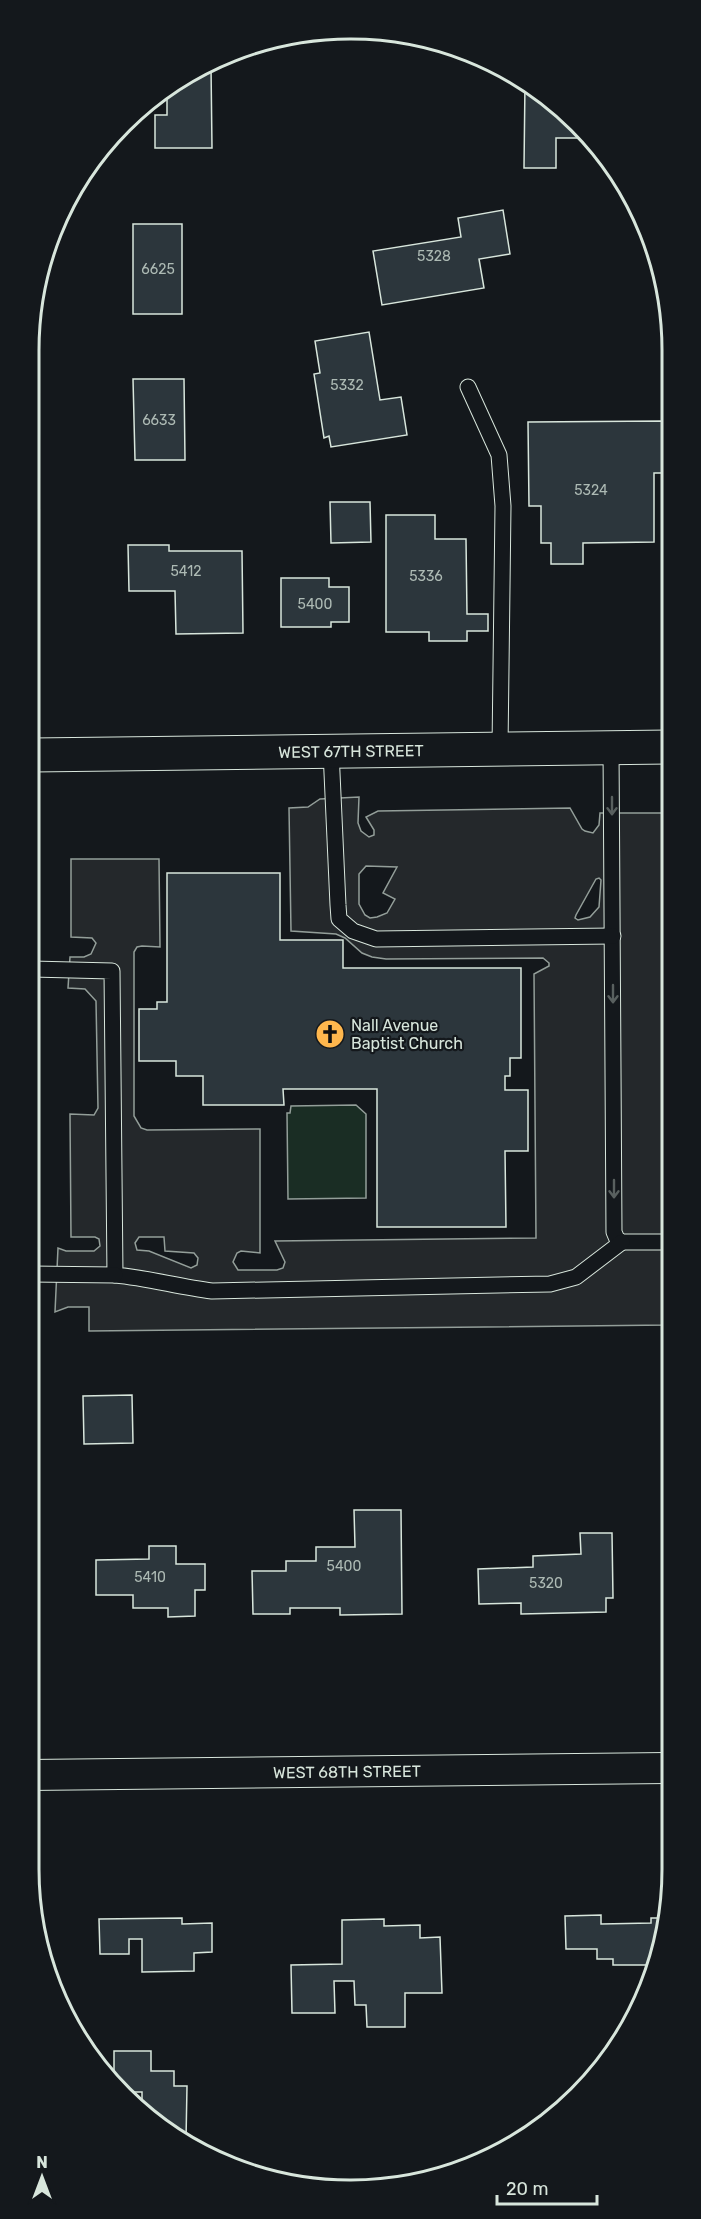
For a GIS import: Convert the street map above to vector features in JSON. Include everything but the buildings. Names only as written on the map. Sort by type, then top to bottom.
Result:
[{"type":"street","name":"WEST 67TH STREET","points":[[39,755],[662,747]]},
{"type":"street","name":"WEST 68TH STREET","points":[[39,1775],[662,1768]]},
{"type":"lane","points":[[468,387],[499,455],[504,506],[500,749]]},
{"type":"lane","points":[[39,1274],[132,1276],[182,1288],[212,1291],[550,1284],[576,1277],[618,1237],[611,748]]},
{"type":"lane","points":[[331,751],[339,919],[353,932],[376,939],[613,936]]},
{"type":"lane","points":[[39,969],[112,971],[115,1275]]},
{"type":"lane","points":[[618,1237],[662,1241]]},
{"type":"green space","points":[[356,1105],[366,1114],[366,1198],[288,1199],[287,1113],[290,1113],[291,1106]]},
{"type":"shaded area","points":[[359,797],[358,823],[361,831],[369,837],[374,835],[374,830],[366,817],[378,811],[570,808],[582,829],[593,833],[599,825],[600,813],[662,813],[662,1325],[89,1331],[89,1307],[68,1307],[55,1312],[58,1248],[66,1251],[94,1251],[100,1246],[99,1239],[95,1237],[71,1237],[70,1114],[94,1115],[98,1108],[96,1001],[85,989],[68,988],[70,957],[84,957],[91,954],[96,943],[92,938],[71,937],[71,859],[159,859],[160,947],[142,946],[137,947],[134,952],[134,1116],[141,1128],[147,1130],[260,1129],[260,1253],[241,1251],[237,1253],[233,1262],[238,1270],[283,1268],[285,1262],[275,1241],[536,1238],[534,974],[549,966],[549,963],[543,958],[386,959],[362,953],[345,938],[336,934],[291,931],[289,808],[308,807],[320,799]],"holes":[[[366,866],[397,867],[383,893],[395,899],[387,913],[370,918],[365,915],[359,904],[359,874]],[[596,879],[601,880],[599,907],[590,917],[578,920],[575,918],[576,915]],[[139,1237],[164,1237],[165,1251],[194,1253],[198,1258],[197,1265],[191,1268],[149,1251],[137,1250],[135,1243]]]},
{"type":"place","name":"Nall Avenue Baptist Church","points":[[330,1034]]}]
